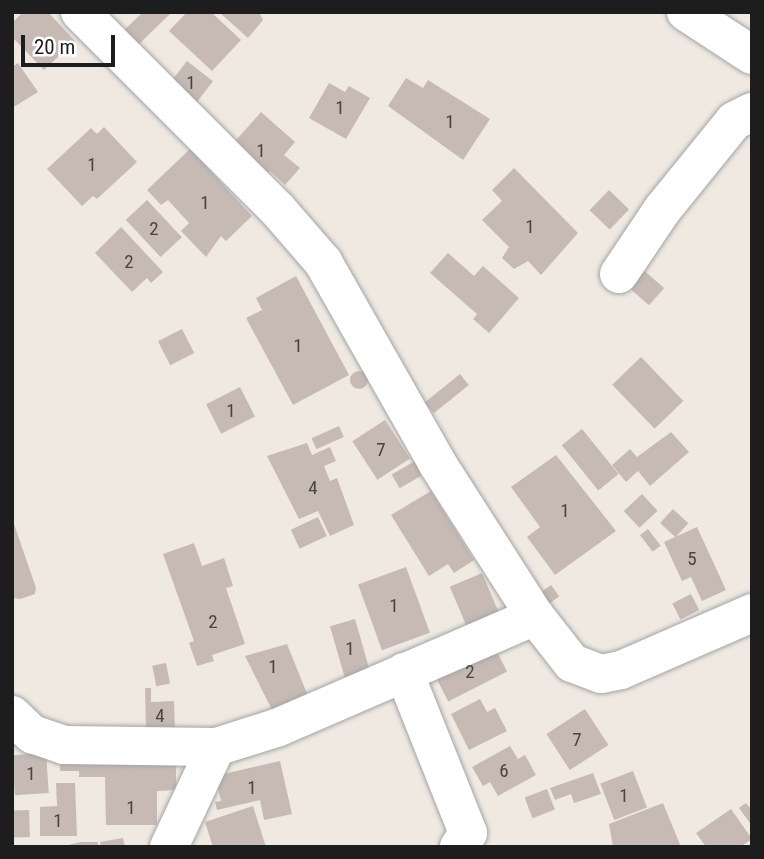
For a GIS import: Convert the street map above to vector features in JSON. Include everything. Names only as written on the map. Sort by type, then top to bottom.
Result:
[{"type":"street","points":[[80,12],[278,210],[323,262],[437,463],[535,616],[572,663],[601,674],[678,648],[752,613]]},
{"type":"street","points":[[686,12],[752,55]]},
{"type":"street","points":[[619,274],[662,210],[734,121],[752,112]]},
{"type":"street","points":[[12,716],[32,734],[64,745],[216,747],[279,727],[535,616]]},
{"type":"street","points":[[404,673],[468,833],[459,847]]},
{"type":"street","points":[[169,847],[216,747]]},
{"type":"building","points":[[23,12],[48,12],[75,41],[44,70],[12,37],[12,23]]},
{"type":"building","points":[[143,12],[172,12],[135,48],[121,33]]},
{"type":"building","points":[[187,12],[211,12],[241,40],[212,71],[169,31]]},
{"type":"building","points":[[219,12],[259,12],[263,20],[248,38]]},
{"type":"building","points":[[187,61],[213,81],[194,106],[168,85]]},
{"type":"building","points":[[18,63],[38,92],[12,108],[12,67]]},
{"type":"building","points":[[406,78],[423,88],[428,80],[490,119],[463,160],[388,106]]},
{"type":"building","points":[[329,83],[345,92],[349,86],[370,98],[346,139],[309,118]]},
{"type":"building","points":[[261,112],[295,142],[284,155],[300,168],[285,185],[270,171],[264,177],[230,147]]},
{"type":"building","points":[[104,127],[137,162],[97,199],[93,196],[82,206],[47,169],[91,128],[97,134]]},
{"type":"building","points":[[190,149],[252,216],[226,241],[221,236],[206,257],[181,231],[189,223],[168,200],[161,205],[147,190]]},
{"type":"building","points":[[514,168],[578,233],[541,275],[528,261],[514,269],[502,258],[509,247],[482,220],[502,201],[492,190]]},
{"type":"building","points":[[609,190],[629,209],[610,230],[590,210]]},
{"type":"building","points":[[147,200],[182,237],[161,257],[126,220]]},
{"type":"building","points":[[121,227],[163,272],[151,283],[147,278],[132,292],[95,253]]},
{"type":"building","points":[[448,253],[474,276],[483,266],[519,298],[489,333],[473,319],[477,314],[430,273]]},
{"type":"building","points":[[640,267],[664,288],[649,305],[625,284]]},
{"type":"building","points":[[296,276],[349,375],[293,405],[246,318],[262,310],[256,298]]},
{"type":"building","points":[[182,329],[194,353],[170,365],[158,341]]},
{"type":"building","points":[[641,357],[683,401],[655,429],[612,385]]},
{"type":"building","points":[[359,371],[365,374],[368,380],[365,386],[359,389],[353,386],[350,380],[353,374]]},
{"type":"building","points":[[460,374],[469,385],[434,413],[425,402]]},
{"type":"building","points":[[240,387],[255,416],[221,434],[206,404]]},
{"type":"building","points":[[385,420],[410,459],[377,480],[352,441]]},
{"type":"building","points":[[339,426],[344,437],[316,449],[312,438]]},
{"type":"building","points":[[582,429],[619,474],[598,490],[562,445]]},
{"type":"building","points":[[671,432],[689,452],[650,486],[638,471],[626,482],[612,465],[630,449],[637,457]]},
{"type":"building","points":[[307,443],[312,455],[330,447],[336,461],[324,466],[330,481],[337,478],[354,525],[330,536],[318,511],[299,519],[267,456]]},
{"type":"building","points":[[556,455],[616,531],[555,575],[527,537],[540,527],[511,487]]},
{"type":"building","points":[[415,461],[423,475],[400,488],[392,474]]},
{"type":"building","points":[[431,491],[474,560],[454,573],[448,564],[429,576],[391,515]]},
{"type":"building","points":[[642,494],[658,511],[639,528],[624,511]]},
{"type":"building","points":[[673,509],[688,523],[675,537],[660,523]]},
{"type":"building","points":[[318,517],[327,536],[300,549],[291,530]]},
{"type":"building","points":[[14,524],[36,588],[35,594],[20,599],[12,598]]},
{"type":"building","points":[[697,527],[726,590],[702,601],[691,577],[682,581],[664,542]]},
{"type":"building","points":[[648,529],[661,546],[653,552],[640,535]]},
{"type":"building","points":[[194,543],[202,566],[224,558],[233,586],[226,588],[245,644],[212,655],[214,661],[197,666],[189,643],[194,641],[163,554]]},
{"type":"building","points":[[406,567],[430,633],[382,650],[358,584]]},
{"type":"building","points":[[482,573],[499,613],[467,626],[450,587]]},
{"type":"building","points":[[551,585],[559,596],[545,607],[536,596]]},
{"type":"building","points":[[691,594],[699,610],[680,620],[672,604]]},
{"type":"building","points":[[355,619],[370,671],[345,678],[330,626]]},
{"type":"building","points":[[287,644],[308,696],[272,710],[245,656]]},
{"type":"building","points":[[493,644],[507,672],[448,702],[434,674]]},
{"type":"building","points":[[166,663],[170,684],[156,686],[152,666]]},
{"type":"building","points":[[145,688],[151,688],[151,702],[174,701],[175,730],[146,731]]},
{"type":"building","points":[[480,699],[487,712],[495,708],[507,731],[469,750],[451,714]]},
{"type":"building","points":[[585,709],[608,745],[570,770],[546,734]]},
{"type":"building","points":[[510,746],[518,759],[525,755],[536,775],[498,796],[490,782],[483,786],[472,767]]},
{"type":"building","points":[[46,753],[49,793],[15,795],[12,755]]},
{"type":"building","points":[[60,758],[176,758],[176,790],[157,791],[157,825],[106,825],[105,777],[79,777],[79,771],[60,771]]},
{"type":"building","points":[[280,761],[292,814],[264,820],[260,800],[217,810],[215,802],[221,801],[215,776]]},
{"type":"building","points":[[633,771],[647,807],[614,820],[600,784]]},
{"type":"building","points":[[593,773],[601,794],[574,803],[571,794],[555,800],[550,788]]},
{"type":"building","points":[[56,783],[75,783],[77,836],[40,836],[40,807],[57,806]]},
{"type":"building","points":[[547,789],[555,810],[532,818],[525,798]]},
{"type":"building","points":[[663,803],[681,847],[613,847],[609,824]]},
{"type":"building","points":[[746,803],[752,810],[752,826],[739,808]]},
{"type":"building","points":[[253,806],[266,847],[213,847],[205,822]]},
{"type":"building","points":[[731,809],[752,839],[740,847],[706,847],[696,833]]},
{"type":"building","points":[[29,810],[30,837],[13,838],[12,811]]},
{"type":"building","points":[[123,838],[125,847],[101,847],[100,842]]},
{"type":"building","points":[[80,842],[98,842],[98,847],[61,847]]}]
